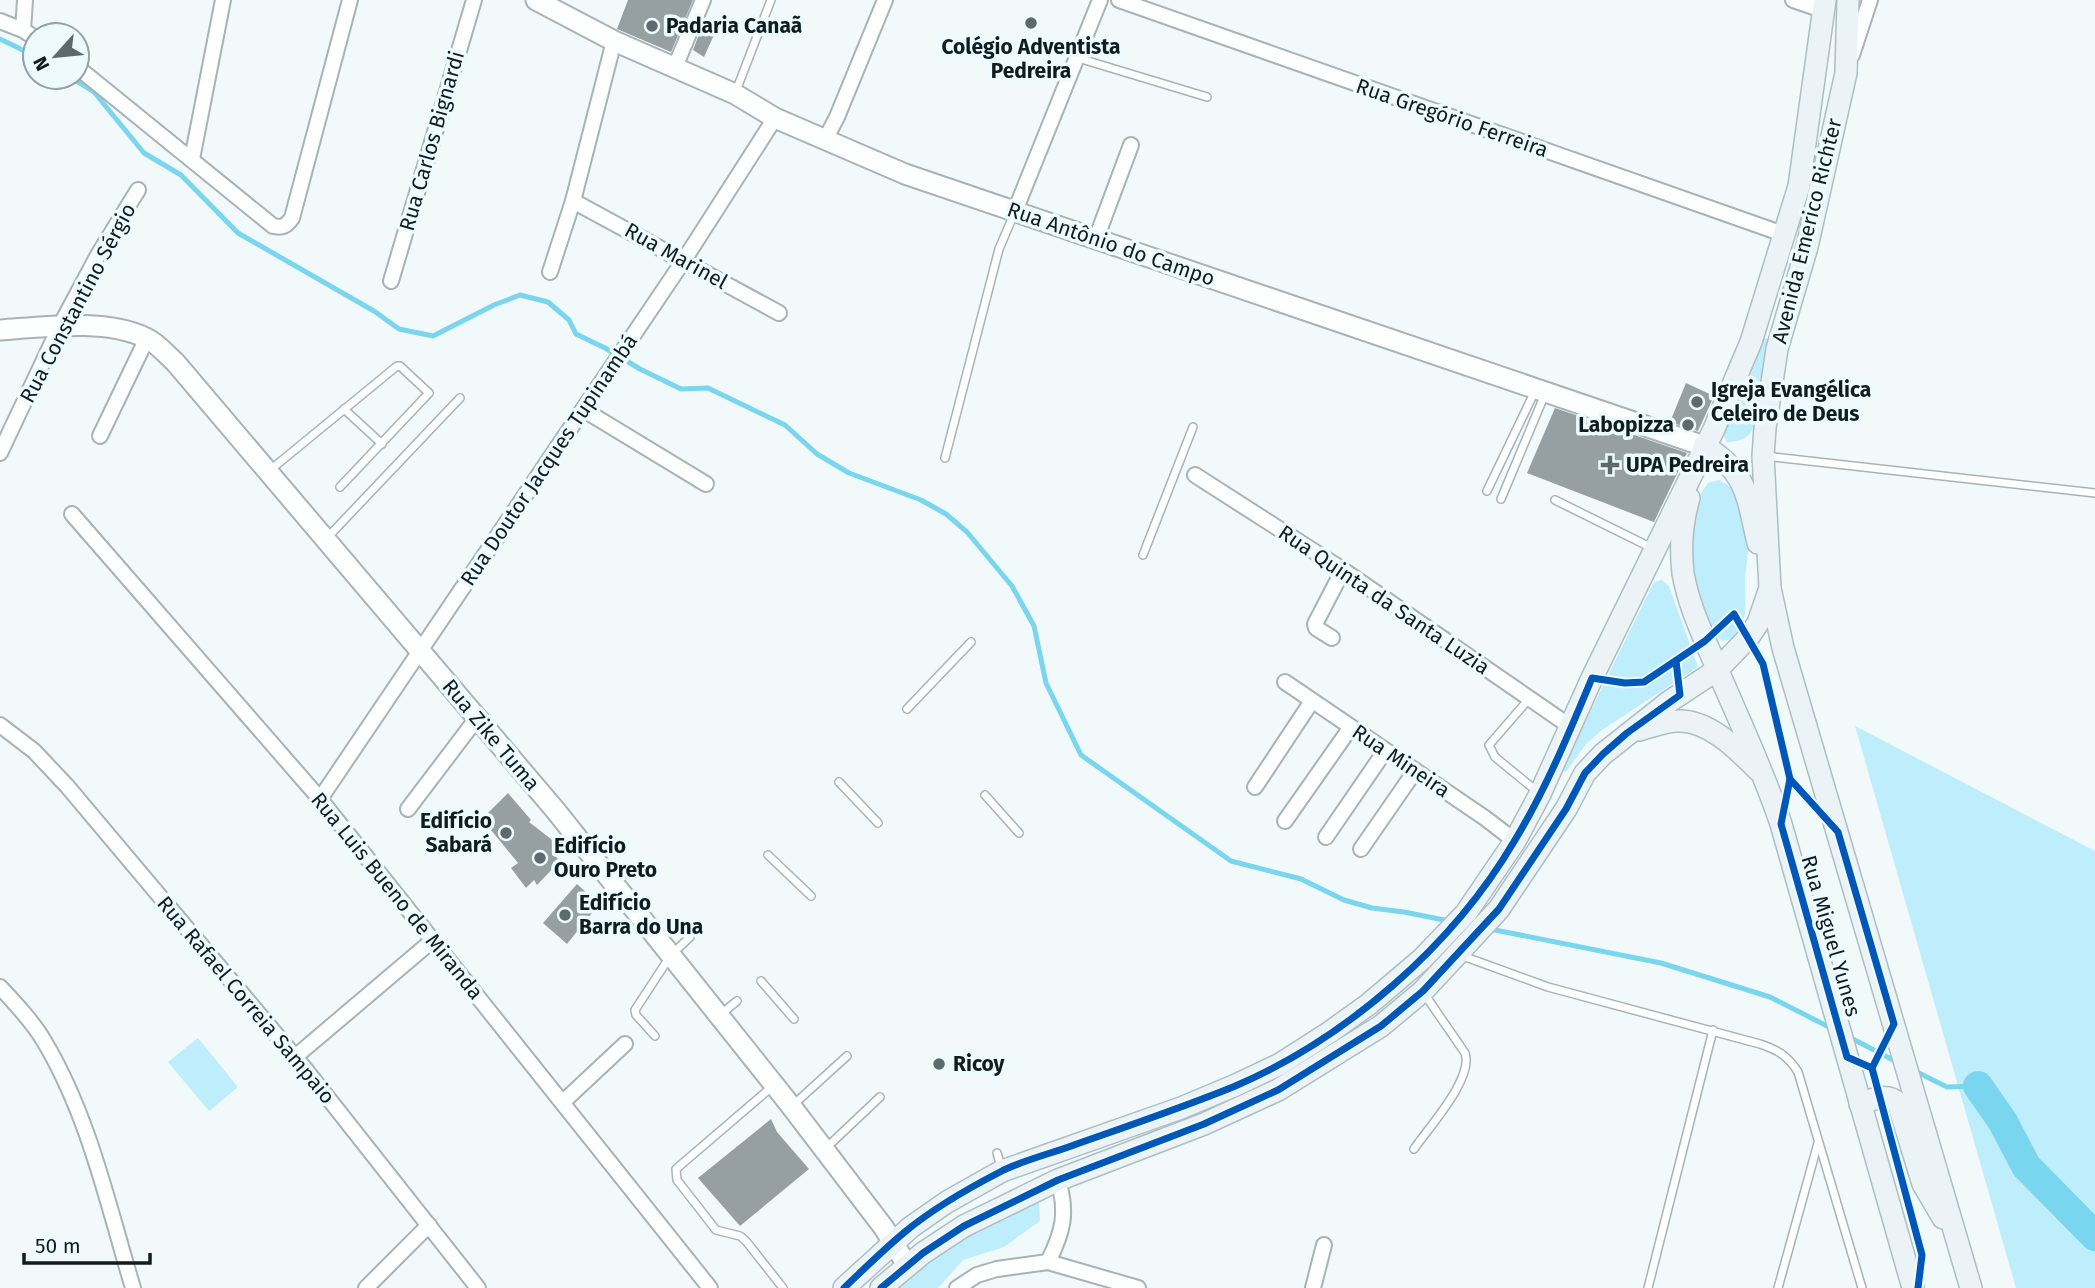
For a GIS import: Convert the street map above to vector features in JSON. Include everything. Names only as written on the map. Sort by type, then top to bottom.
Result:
[{"type":"main road","name":"Avenida Emerico Richter","points":[[1770,588],[1763,456],[1765,428],[1777,349],[1807,247],[1846,73],[1848,0]]},
{"type":"main road","name":"Avenida Emerico Richter","points":[[1704,446],[1714,429],[1751,342],[1786,235],[1799,187],[1825,6]]},
{"type":"main road","points":[[844,1288],[893,1242],[999,1162],[1181,1108],[1236,1085],[1280,1063],[1330,1032],[1369,1004],[1422,959],[1466,913],[1515,841],[1540,794],[1592,678],[1704,446]]},
{"type":"main road","name":"Rua Miguel Yunes","points":[[1913,1288],[1765,777],[1692,609],[1683,572],[1683,518],[1704,446],[1723,457],[1744,487],[1787,661],[1971,1288]]},
{"type":"main road","points":[[881,1288],[907,1265],[964,1226],[1058,1180],[1204,1124],[1278,1090],[1381,1026],[1423,991],[1499,909],[1566,809],[1585,773],[1627,733],[1717,670],[1753,630],[1770,588]]},
{"type":"main road","points":[[1627,733],[1676,721],[1693,722],[1707,728],[1740,752],[1765,777]]},
{"type":"main road","points":[[1860,1104],[1880,1097],[1894,1099],[1898,1103],[1923,1184],[1958,1244]]},
{"type":"street","points":[[25,0],[27,21]]},
{"type":"street","points":[[192,159],[223,0]]},
{"type":"street","points":[[91,78],[273,226],[281,228],[292,218],[350,0]]},
{"type":"street","name":"Rua Carlos Bignardi","points":[[391,281],[474,0]]},
{"type":"street","name":"Rua Antônio do Campo","points":[[536,0],[614,41],[735,94],[775,117],[905,174],[1704,446]]},
{"type":"street","points":[[675,67],[703,0]]},
{"type":"street","points":[[825,140],[885,0]]},
{"type":"street","points":[[1016,211],[1100,0]]},
{"type":"street","name":"Rua Gregório Ferreira","points":[[1119,0],[1786,235]]},
{"type":"street","points":[[1793,0],[1825,6]]},
{"type":"street","points":[[1846,73],[1870,0]]},
{"type":"street","points":[[0,21],[21,30]]},
{"type":"street","points":[[550,272],[573,201],[614,41]]},
{"type":"street","name":"Rua Doutor Jacques Tupinambá","points":[[320,799],[584,410],[775,117]]},
{"type":"street","points":[[1096,239],[1131,145]]},
{"type":"street","name":"Rua Constantino Sérgio","points":[[0,453],[60,326],[98,255],[138,190]]},
{"type":"street","name":"Rua Marinel","points":[[573,201],[779,313]]},
{"type":"street","name":"Rua Zike Tuma","points":[[0,330],[60,326],[125,330],[147,338],[175,362],[556,811],[775,1085],[893,1242],[907,1265]]},
{"type":"street","points":[[100,436],[147,338]]},
{"type":"street","points":[[584,410],[706,484]]},
{"type":"street","name":"Rua Quinta da Santa Luzia","points":[[1195,475],[1343,570],[1572,727]]},
{"type":"street","name":"Rua Luis Bueno de Miranda","points":[[72,514],[320,799],[710,1288]]},
{"type":"street","points":[[1332,639],[1316,628],[1315,624],[1343,570]]},
{"type":"street","name":"Rua Mineira","points":[[1285,682],[1515,841]]},
{"type":"street","points":[[1255,787],[1312,701]]},
{"type":"street","points":[[408,809],[477,718]]},
{"type":"street","name":"Rua Rafael Correia Sampaio","points":[[0,725],[34,751],[67,786],[295,1057],[478,1288]]},
{"type":"street","points":[[1285,821],[1352,727]]},
{"type":"street","points":[[1326,837],[1385,751]]},
{"type":"street","points":[[1361,849],[1415,771]]},
{"type":"street","points":[[295,1057],[433,940]]},
{"type":"street","points":[[0,988],[43,1039],[69,1087],[133,1288]]},
{"type":"street","points":[[563,1102],[625,1044]]},
{"type":"street","points":[[1048,1262],[1063,1229],[1064,1199],[1058,1180]]},
{"type":"street","points":[[366,1288],[429,1225]]},
{"type":"street","points":[[1313,1288],[1324,1245]]},
{"type":"street","points":[[957,1288],[977,1275],[997,1269],[1048,1262],[1139,1288]]},
{"type":"lane","points":[[735,94],[771,0]]},
{"type":"lane","points":[[1078,58],[1207,97]]},
{"type":"lane","points":[[944,458],[999,249],[1016,211]]},
{"type":"lane","points":[[268,471],[397,366],[404,368],[428,390],[427,396],[340,487]]},
{"type":"lane","points":[[1487,491],[1540,392]]},
{"type":"lane","points":[[1501,499],[1540,392]]},
{"type":"lane","points":[[326,539],[460,398]]},
{"type":"lane","points":[[344,409],[382,444]]},
{"type":"lane","points":[[1143,555],[1193,427]]},
{"type":"lane","points":[[1763,456],[2095,493]]},
{"type":"lane","points":[[1177,468],[1195,475]]},
{"type":"lane","points":[[1555,500],[1656,550]]},
{"type":"lane","points":[[907,709],[971,642]]},
{"type":"lane","points":[[1529,699],[1489,745],[1494,757],[1540,794]]},
{"type":"lane","points":[[839,782],[878,823]]},
{"type":"lane","points":[[985,795],[1019,833]]},
{"type":"lane","points":[[768,855],[811,896]]},
{"type":"lane","points":[[655,1035],[636,1015],[635,1010],[671,955],[690,937]]},
{"type":"lane","points":[[1459,954],[1548,987],[1713,1030],[1778,1050],[1790,1059],[1798,1072],[1862,1288]]},
{"type":"lane","points":[[761,981],[794,1019]]},
{"type":"lane","points":[[1414,1149],[1464,1077],[1468,1061],[1423,991]]},
{"type":"lane","points":[[720,1016],[737,1001]]},
{"type":"lane","points":[[1648,1288],[1713,1030]]},
{"type":"lane","points":[[791,1106],[847,1056]]},
{"type":"lane","points":[[775,1085],[676,1169],[675,1174],[716,1230],[740,1236],[746,1241],[783,1288]]},
{"type":"lane","points":[[824,1149],[880,1097]]},
{"type":"lane","points":[[1778,1288],[1818,1142]]},
{"type":"shaded area","points":[[1764,338],[1769,339],[1754,425],[1746,437],[1727,442],[1722,434],[1749,380]]},
{"type":"shaded area","points":[[1719,480],[1742,494],[1750,536],[1743,626],[1734,638],[1723,641],[1712,632],[1693,572],[1690,541],[1698,498],[1708,483]]},
{"type":"shaded area","points":[[1662,580],[1669,586],[1698,667],[1602,730],[1586,744],[1566,772],[1562,769],[1654,582]]},
{"type":"shaded area","points":[[1855,726],[2095,851],[2095,1288],[2016,1288]]},
{"type":"shaded area","points":[[198,1038],[238,1087],[209,1111],[168,1062]]},
{"type":"shaded area","points":[[1039,1200],[1040,1221],[1004,1247],[963,1260],[938,1288],[894,1288],[989,1218]]},
{"type":"building","name":"Padaria Canaã","points":[[628,0],[693,0],[671,52],[617,29]]},
{"type":"building","points":[[701,29],[714,35],[704,57],[693,50]]},
{"type":"building","points":[[1686,383],[1714,396],[1698,431],[1670,422]]},
{"type":"building","name":"UPA Pedreira","points":[[1555,408],[1687,453],[1654,522],[1527,473]]},
{"type":"building","points":[[508,793],[531,820],[529,822],[551,839],[558,851],[554,855],[560,861],[537,885],[534,880],[526,888],[511,868],[518,863],[482,819]]},
{"type":"building","name":"Edifício Barra do Una","points":[[577,884],[599,904],[567,944],[543,923]]},
{"type":"building","points":[[771,1119],[777,1132],[809,1169],[740,1226],[698,1178]]},
{"type":"waterway","points":[[0,39],[21,49]]},
{"type":"waterway","points":[[91,90],[144,153],[181,175],[238,233],[374,311],[399,329],[433,336],[520,295],[548,302],[569,320],[576,334],[640,369],[681,389],[708,388],[785,425],[817,454],[849,473],[921,500],[946,514],[967,532],[1012,586],[1034,626],[1046,683],[1081,755],[1231,861],[1301,879],[1344,900],[1372,908],[1449,921]]},
{"type":"waterway","points":[[1490,929],[1661,963],[1770,997],[1831,1028]]},
{"type":"waterway","points":[[1849,1037],[1897,1062]]},
{"type":"waterway","points":[[1915,1071],[1947,1087],[1978,1086]]},
{"type":"waterway","points":[[1978,1086],[2003,1122],[2026,1166],[2095,1236]]},
{"type":"cycle path","points":[[844,1288],[917,1223],[988,1178],[1018,1164],[1233,1087],[1275,1067],[1356,1016],[1428,952],[1461,917],[1490,879],[1537,801],[1592,678],[1625,683],[1644,682],[1705,641],[1734,614],[1763,664],[1790,779],[1781,824],[1847,1057],[1872,1068]]},
{"type":"cycle path","points":[[881,1288],[923,1253],[964,1226],[1058,1180],[1204,1124],[1278,1090],[1381,1026],[1423,991],[1499,909],[1566,809],[1585,773],[1627,733],[1680,695],[1676,661]]},
{"type":"cycle path","points":[[1790,779],[1838,832],[1894,1024],[1872,1068],[1922,1255],[1918,1288]]},
{"type":"place","name":"Colégio Adventista Pedreira","points":[[1031,23]]},
{"type":"place","name":"Padaria Canaã","points":[[652,26]]},
{"type":"place","name":"Igreja Evangélica Celeiro de Deus","points":[[1697,402]]},
{"type":"place","name":"Labopizza","points":[[1688,425]]},
{"type":"place","name":"UPA Pedreira","points":[[1610,465]]},
{"type":"place","name":"Edifício Sabará","points":[[506,833]]},
{"type":"place","name":"Edifício Ouro Preto","points":[[540,858]]},
{"type":"place","name":"Edifício Barra do Una","points":[[565,915]]},
{"type":"place","name":"Ricoy","points":[[939,1064]]}]
